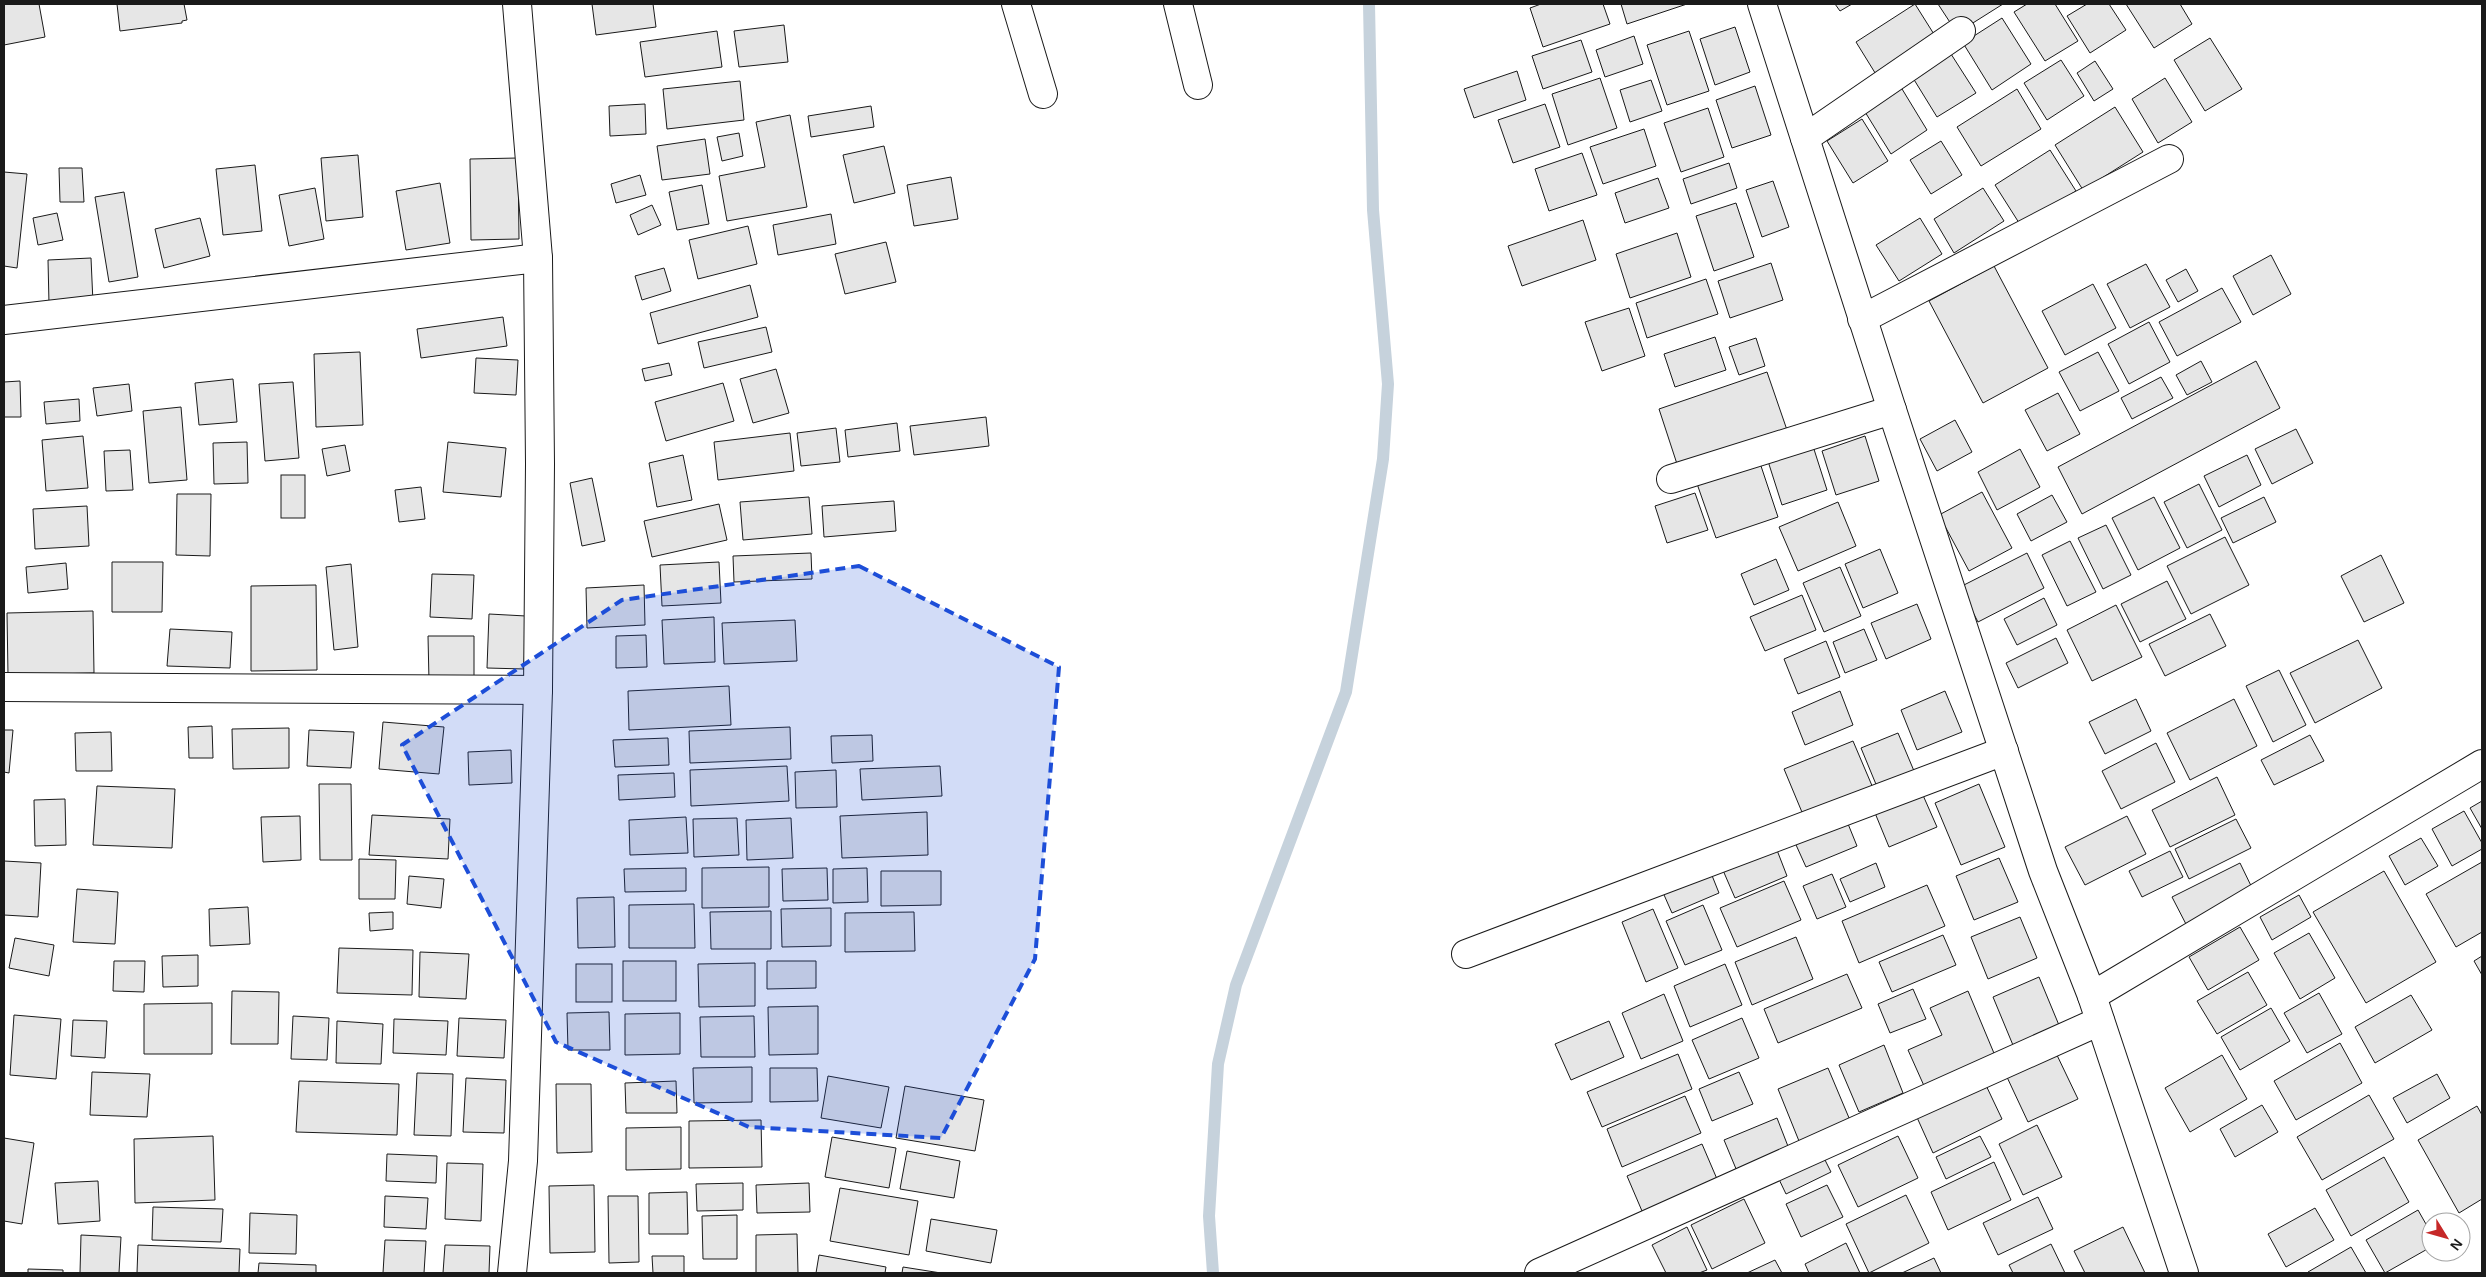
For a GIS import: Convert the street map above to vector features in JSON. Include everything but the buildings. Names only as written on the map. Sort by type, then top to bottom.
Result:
[{"type":"street","points":[[512,1273],[522,1161],[538,690],[540,454],[538,258],[518,4]]},
{"type":"street","points":[[1016,4],[1043,94]]},
{"type":"street","points":[[1178,4],[1198,85]]},
{"type":"street","points":[[1762,4],[1862,319],[2043,871],[2092,996],[2184,1273]]},
{"type":"street","points":[[1805,138],[1961,31]]},
{"type":"street","points":[[1862,319],[2169,159]]},
{"type":"street","points":[[4,320],[538,258]]},
{"type":"street","points":[[1671,479],[1892,410]]},
{"type":"street","points":[[4,687],[538,690]]},
{"type":"street","points":[[1466,954],[2004,751]]},
{"type":"street","points":[[2092,996],[2482,764]]},
{"type":"street","points":[[1539,1273],[2100,1021]]},
{"type":"highlighted area","points":[[859,566],[1059,667],[1035,959],[941,1138],[749,1127],[556,1042],[402,745],[622,600]]},
{"type":"waterway","points":[[1213,1273],[1209,1216],[1218,1064],[1236,985],[1346,692],[1383,459],[1388,384],[1373,210],[1369,4]]}]
